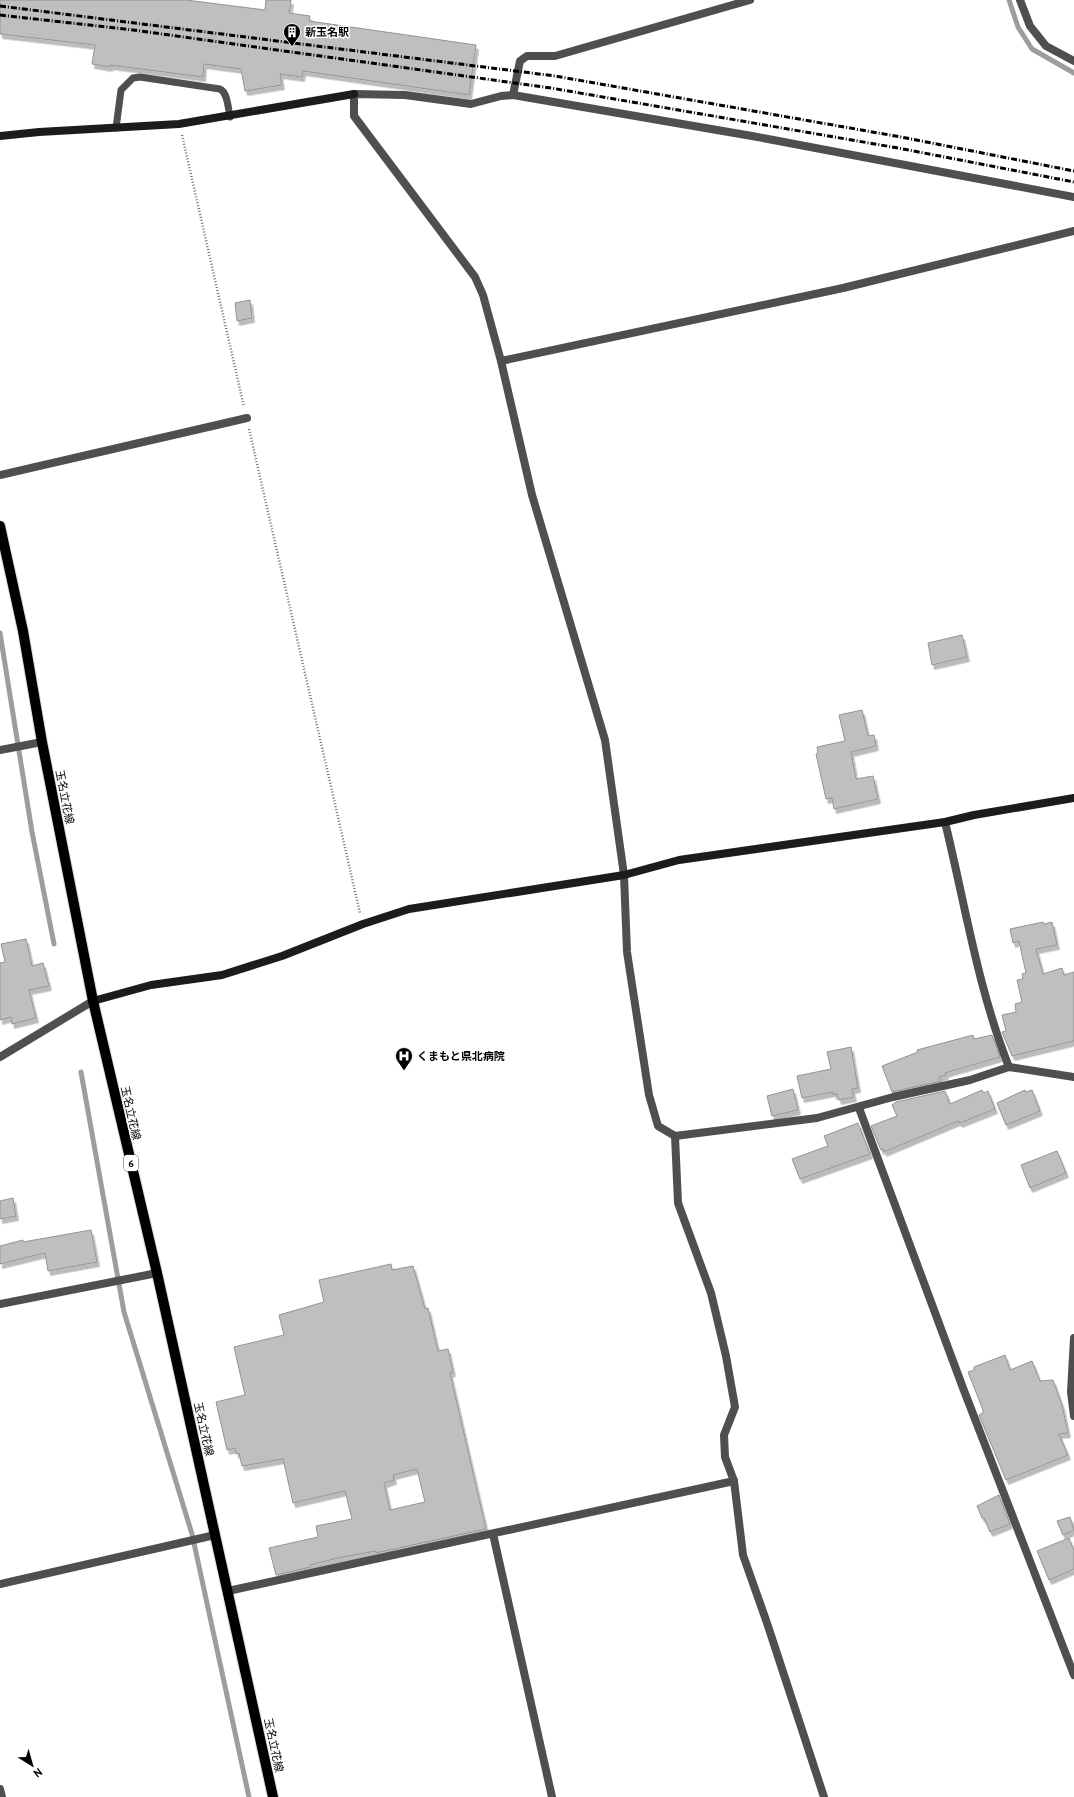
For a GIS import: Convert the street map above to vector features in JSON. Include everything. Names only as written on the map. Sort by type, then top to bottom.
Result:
[{"type":"main road","name":"玉名立花線","points":[[0,526],[22,631],[42,742],[93,1001],[228,1591],[273,1797]]},
{"type":"street","points":[[513,95],[520,61],[527,56],[554,56],[750,0]]},
{"type":"street","points":[[1020,0],[1030,26],[1046,46],[1074,61]]},
{"type":"street","points":[[354,94],[354,116],[475,277],[483,295],[501,361],[532,494],[605,740],[624,875],[628,952],[649,1095],[658,1126],[675,1136],[817,1118],[970,1080],[1009,1067],[1074,1077]]},
{"type":"street","points":[[0,136],[179,124],[230,117],[354,94],[405,95],[471,104],[501,96],[513,95],[752,136],[1074,198]]},
{"type":"street","points":[[501,361],[843,288],[1074,231]]},
{"type":"street","points":[[0,475],[247,418]]},
{"type":"street","points":[[3,750],[42,742]]},
{"type":"street","points":[[0,1057],[93,1001],[151,985],[222,975],[282,956],[363,924],[410,909],[624,875],[678,860],[945,822],[974,815],[1074,798]]},
{"type":"street","points":[[945,822],[972,946],[998,1039],[1009,1067]]},
{"type":"street","points":[[859,1108],[963,1388],[1074,1675]]},
{"type":"street","points":[[675,1136],[678,1203],[711,1293],[726,1356],[735,1407],[724,1434],[725,1457],[734,1481],[743,1555],[768,1623],[824,1797]]},
{"type":"street","points":[[0,1304],[156,1273]]},
{"type":"street","points":[[1074,1338],[1071,1392],[1074,1416]]},
{"type":"street","points":[[228,1591],[734,1481]]},
{"type":"street","points":[[493,1534],[552,1797]]},
{"type":"street","points":[[0,1584],[215,1535]]},
{"type":"street","points":[[0,1789],[2,1797]]},
{"type":"lane","points":[[116,128],[121,90],[127,82],[140,77],[220,88],[224,91],[230,117]]},
{"type":"path","points":[[179,124],[363,924]]},
{"type":"building","name":"新玉名駅","points":[[0,0],[186,0],[265,10],[266,0],[291,0],[289,13],[310,16],[309,21],[476,45],[469,95],[303,71],[302,77],[280,74],[282,85],[245,91],[241,69],[204,64],[203,77],[92,64],[95,45],[0,34]]},
{"type":"building","points":[[250,300],[252,318],[237,321],[235,303]]},
{"type":"building","points":[[962,635],[967,657],[932,665],[928,643]]},
{"type":"building","points":[[862,710],[868,736],[874,735],[876,746],[851,752],[856,779],[873,776],[878,799],[834,809],[832,798],[826,799],[816,754],[818,753],[817,747],[845,741],[839,715]]},
{"type":"building","points":[[1043,922],[1044,924],[1052,922],[1057,945],[1036,949],[1043,974],[1062,968],[1064,975],[1074,972],[1074,1041],[1012,1056],[1002,1032],[1006,1031],[1002,1015],[1016,1012],[1015,1004],[1022,1002],[1017,980],[1023,979],[1022,974],[1026,973],[1019,941],[1013,943],[1010,929]]},
{"type":"building","points":[[26,939],[32,966],[43,963],[49,986],[29,990],[36,1018],[12,1024],[11,1017],[0,1020],[0,963],[5,962],[1,944]]},
{"type":"building","points":[[973,1035],[974,1039],[992,1035],[1000,1057],[945,1073],[946,1075],[939,1077],[941,1081],[892,1092],[882,1066],[918,1052],[917,1050]]},
{"type":"building","points":[[851,1047],[858,1088],[852,1089],[854,1097],[839,1100],[837,1094],[834,1095],[833,1092],[802,1098],[797,1076],[831,1069],[827,1052]]},
{"type":"building","points":[[793,1089],[798,1110],[772,1116],[767,1096]]},
{"type":"building","points":[[982,1090],[984,1093],[988,1091],[995,1109],[960,1123],[958,1121],[884,1152],[884,1149],[881,1150],[871,1126],[897,1116],[892,1105],[896,1102],[945,1091],[950,1104]]},
{"type":"building","points":[[1025,1090],[1026,1092],[1032,1090],[1040,1111],[1006,1125],[997,1103]]},
{"type":"building","points":[[858,1123],[870,1154],[800,1179],[792,1159],[828,1146],[824,1136]]},
{"type":"building","points":[[1057,1151],[1066,1173],[1030,1188],[1021,1165]]},
{"type":"building","points":[[13,1198],[16,1216],[0,1219],[0,1201]]},
{"type":"building","points":[[91,1230],[97,1262],[48,1271],[45,1253],[0,1264],[0,1246],[23,1240],[23,1242]]},
{"type":"building","points":[[391,1264],[392,1270],[413,1266],[425,1309],[428,1308],[438,1351],[448,1349],[453,1372],[450,1373],[486,1529],[376,1553],[376,1551],[338,1558],[310,1565],[311,1567],[276,1575],[269,1548],[318,1537],[316,1526],[352,1519],[345,1491],[293,1503],[283,1459],[242,1466],[239,1453],[236,1454],[235,1448],[227,1450],[216,1402],[245,1395],[234,1347],[284,1335],[279,1315],[324,1302],[319,1280]],"holes":[[[417,1469],[425,1502],[390,1510],[384,1483],[394,1480],[393,1475]]]},
{"type":"building","points":[[1005,1355],[1010,1370],[1032,1361],[1040,1381],[1053,1380],[1062,1405],[1068,1433],[1059,1434],[1068,1455],[1006,1480],[979,1415],[983,1413],[983,1410],[968,1372],[974,1370],[974,1367]]},
{"type":"building","points":[[999,1495],[1010,1524],[990,1532],[977,1506]]},
{"type":"building","points":[[1070,1517],[1074,1530],[1063,1535],[1057,1521]]},
{"type":"building","points":[[1069,1538],[1074,1551],[1074,1569],[1049,1580],[1037,1551]]},
{"type":"waterway","points":[[1009,0],[1018,27],[1032,49],[1074,73]]},
{"type":"waterway","points":[[0,633],[32,832],[54,944]]},
{"type":"waterway","points":[[81,1072],[124,1312],[192,1534],[249,1797]]},
{"type":"railway","points":[[0,6],[555,76],[901,137],[1074,171]]},
{"type":"railway","points":[[0,15],[133,30],[551,88],[898,148],[1074,182]]},
{"type":"place","name":"新玉名駅","points":[[292,47]]},
{"type":"place","name":"くまもと県北病院","points":[[404,1071]]}]
